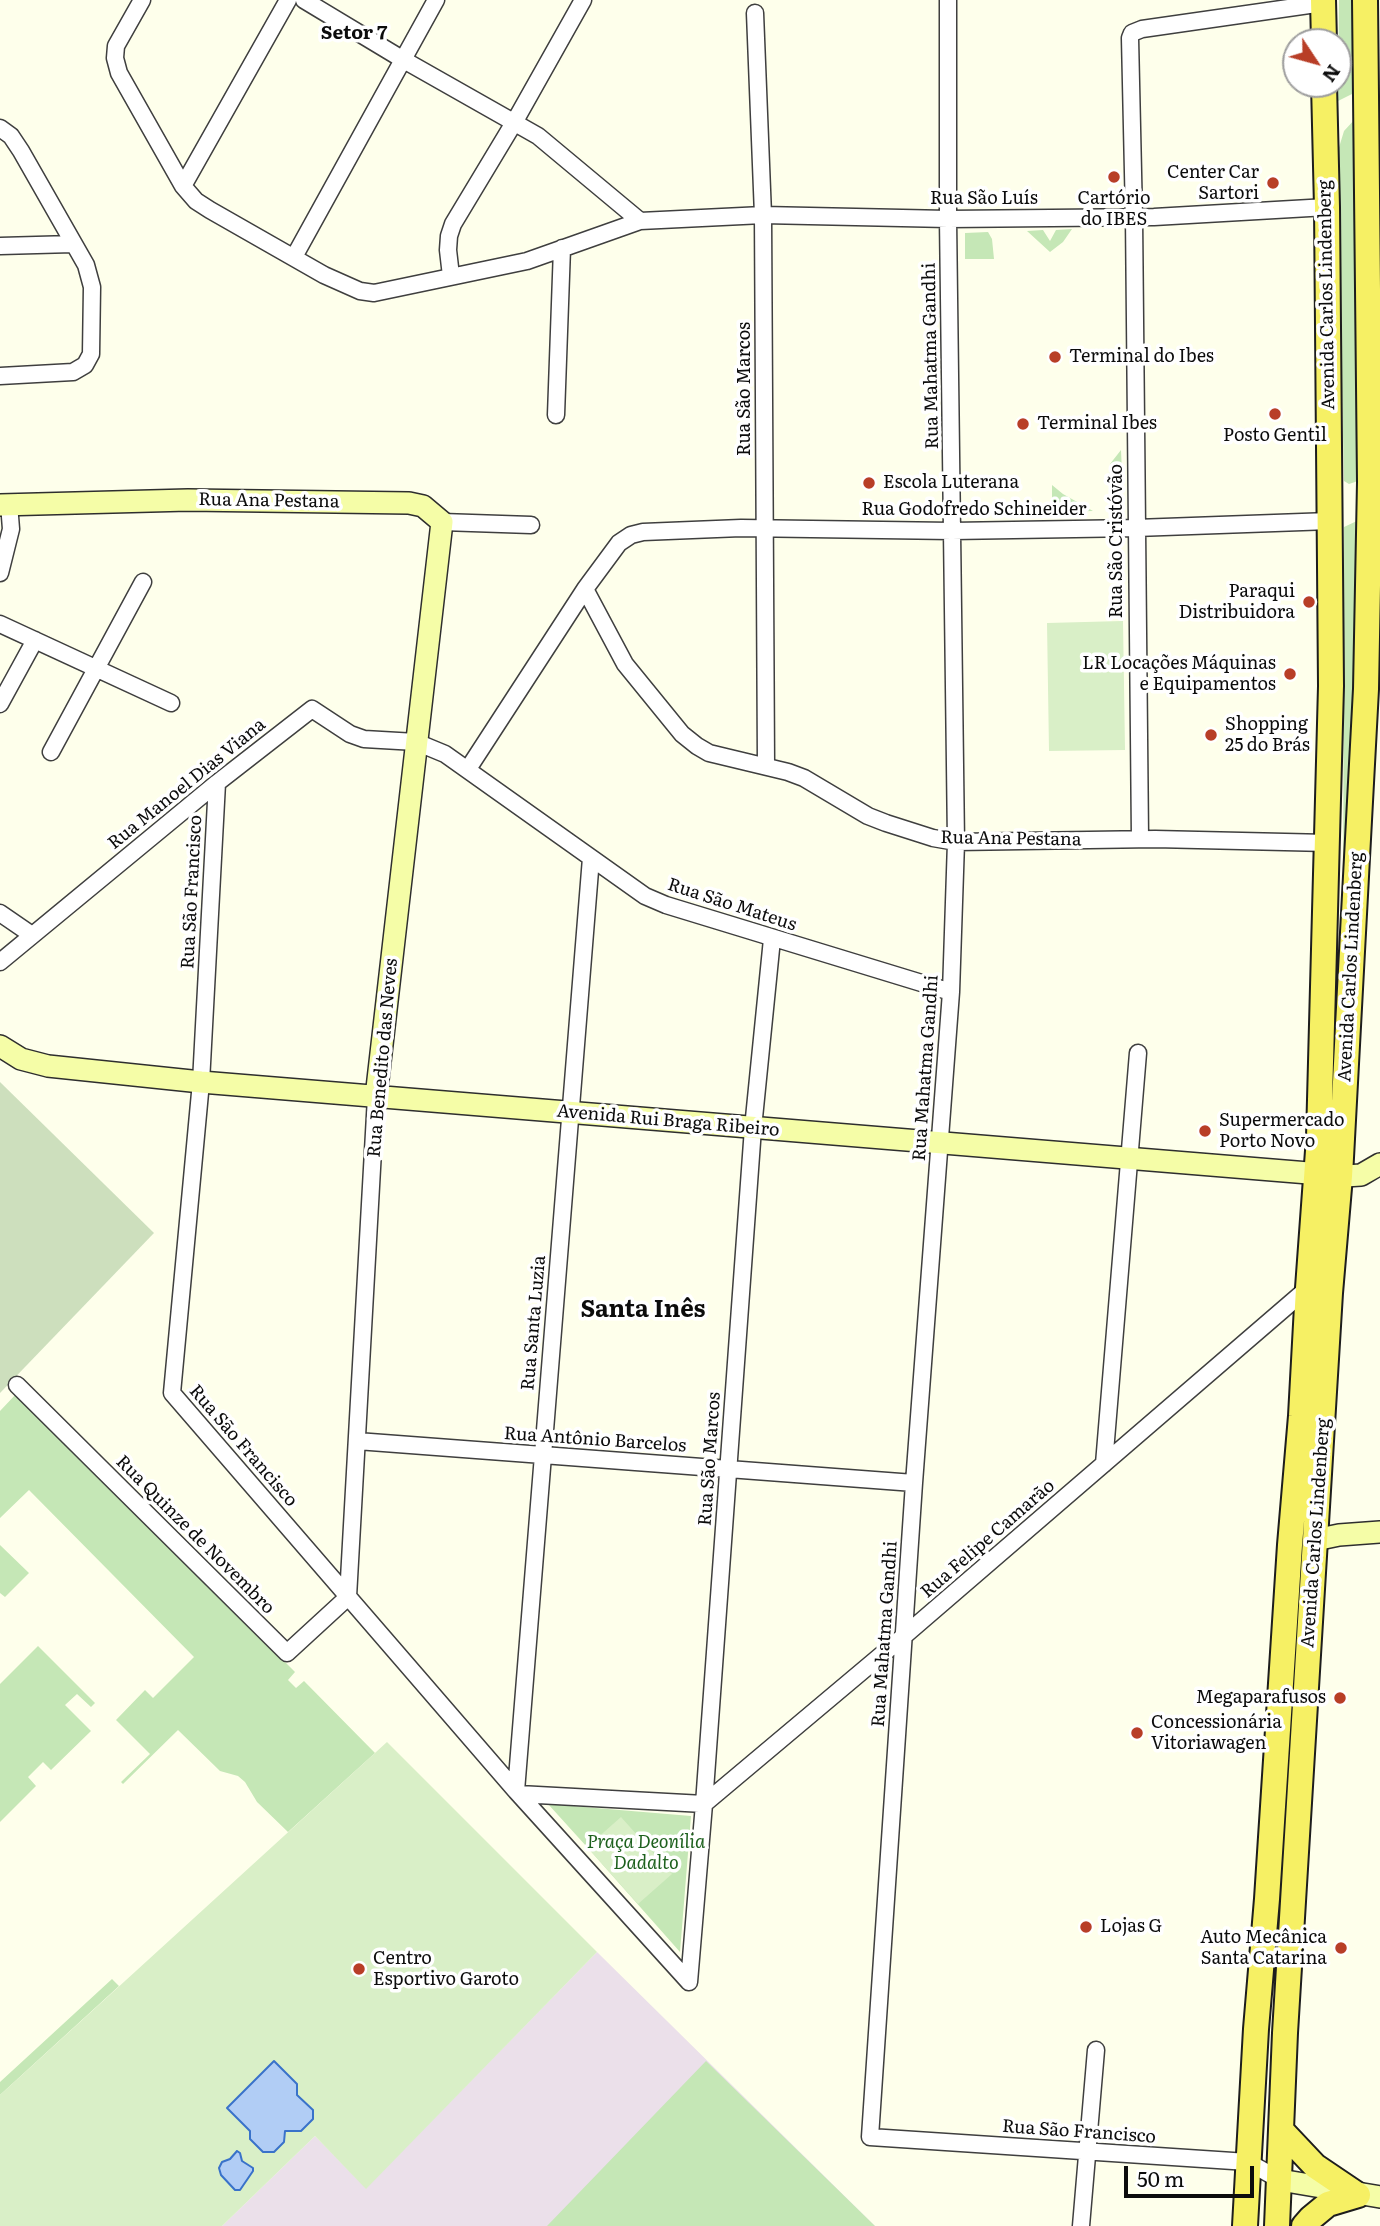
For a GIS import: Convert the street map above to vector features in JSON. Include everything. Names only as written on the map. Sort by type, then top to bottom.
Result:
[{"type":"main road","name":"Avenida Carlos Lindenberg","points":[[1246,2216],[1308,1289],[1328,1175],[1373,689],[1370,482],[1373,107],[1365,0]]},
{"type":"main road","points":[[1323,1],[1324,28]]},
{"type":"main road","name":"Avenida Carlos Lindenberg","points":[[1277,2226],[1285,2033],[1331,1282],[1328,1175],[1328,843],[1331,686],[1324,98]]},
{"type":"main road","points":[[1325,139],[1333,124],[1343,115],[1373,107]]},
{"type":"main road","points":[[1330,521],[1352,509],[1370,482]]},
{"type":"main road","name":"Rua Ana Pestana","points":[[4,505],[188,500],[409,503],[423,506],[442,522]]},
{"type":"main road","name":"Rua Benedito das Neves","points":[[376,1097],[442,522]]},
{"type":"main road","name":"Avenida Rui Braga Ribeiro","points":[[0,1046],[21,1059],[48,1066],[376,1097],[1328,1175],[1361,1174],[1380,1164]]},
{"type":"main road","points":[[1290,1545],[1339,1535],[1380,1532]]},
{"type":"main road","points":[[1282,2131],[1322,2172],[1369,2196]]},
{"type":"main road","points":[[1246,2216],[1280,2180],[1369,2196]]},
{"type":"main road","points":[[1304,2226],[1328,2204],[1369,2196]]},
{"type":"street","name":"Rua São Luís","points":[[142,0],[116,46],[115,58],[119,73],[183,186],[196,201],[210,210],[324,275],[360,291],[374,293],[527,261],[640,221],[763,215],[948,219],[1134,217],[1327,207]]},
{"type":"street","points":[[183,186],[288,0]]},
{"type":"street","points":[[304,0],[549,144],[640,221]]},
{"type":"street","points":[[293,257],[436,0]]},
{"type":"street","points":[[451,276],[447,250],[453,223],[583,0]]},
{"type":"street","name":"Rua Mahatma Gandhi","points":[[870,2137],[914,1483],[951,992],[956,842],[948,0]]},
{"type":"street","name":"Rua São Cristóvão","points":[[1140,839],[1130,38],[1132,33],[1142,29],[1323,1]]},
{"type":"street","name":"Rua São Marcos","points":[[755,13],[763,215],[766,765]]},
{"type":"street","points":[[0,128],[11,136],[21,151],[86,265],[92,287],[91,354],[85,365],[73,372],[0,376]]},
{"type":"street","points":[[0,246],[73,244]]},
{"type":"street","points":[[556,415],[562,248]]},
{"type":"street","points":[[0,573],[11,529],[4,505]]},
{"type":"street","name":"Rua Godofredo Schineider","points":[[585,589],[620,542],[643,532],[766,529],[952,531],[1330,521]]},
{"type":"street","points":[[442,522],[531,525]]},
{"type":"street","points":[[51,752],[144,582]]},
{"type":"street","points":[[467,769],[585,589]]},
{"type":"street","name":"Rua Ana Pestana","points":[[585,589],[625,664],[682,734],[709,753],[766,765],[804,778],[867,816],[933,838],[956,842],[1140,839],[1328,843]]},
{"type":"street","points":[[0,624],[171,703]]},
{"type":"street","points":[[0,704],[34,640]]},
{"type":"street","name":"Rua Manoel Dias Viana","points":[[0,962],[312,709],[349,734],[364,739],[416,742]]},
{"type":"street","name":"Rua São Mateus","points":[[416,742],[445,754],[645,896],[772,939],[951,992]]},
{"type":"street","name":"Rua São Francisco","points":[[218,783],[201,1082],[172,1393],[518,1792],[689,1982]]},
{"type":"street","name":"Rua Santa Luzia","points":[[518,1792],[542,1455],[591,858]]},
{"type":"street","points":[[0,913],[32,935]]},
{"type":"street","name":"Rua São Marcos","points":[[689,1982],[705,1804],[754,1128],[772,939]]},
{"type":"street","points":[[1104,1464],[1138,1053]]},
{"type":"street","name":"Rua Benedito das Neves","points":[[348,1597],[376,1097]]},
{"type":"street","name":"Rua Felipe Camarão","points":[[705,1804],[1308,1289]]},
{"type":"street","name":"Rua Quinze de Novembro","points":[[17,1385],[287,1653],[348,1597]]},
{"type":"street","name":"Rua Antônio Barcelos","points":[[357,1441],[914,1483]]},
{"type":"street","points":[[518,1792],[705,1804]]},
{"type":"street","points":[[1081,2226],[1096,2050]]},
{"type":"street","name":"Rua São Francisco","points":[[870,2137],[1248,2162],[1280,2180]]},
{"type":"shaded area","points":[[597,1952],[875,2226],[222,2226],[315,2136],[366,2188]]},
{"type":"green space","points":[[1339,0],[1354,0],[1352,94],[1352,28],[1339,28]]},
{"type":"green space","points":[[1355,119],[1358,481],[1349,484],[1344,481],[1337,154],[1344,131]]},
{"type":"green space","points":[[1072,229],[1063,242],[1050,252],[1027,231],[1043,230],[1050,241],[1056,230]]},
{"type":"green space","points":[[988,232],[992,239],[994,259],[965,259],[965,233]]},
{"type":"green space","points":[[1121,450],[1122,473],[1113,474],[1112,482],[1122,483],[1122,492],[1114,492],[1109,488],[1110,464]]},
{"type":"green space","points":[[1052,485],[1093,511],[984,514],[988,509],[999,506],[1019,511],[1046,508],[1052,503]]},
{"type":"green space","points":[[1359,520],[1348,965],[1343,965],[1344,527]]},
{"type":"green space","points":[[1123,621],[1125,750],[1049,751],[1047,623]]},
{"type":"green space","points":[[0,1082],[154,1233],[0,1393]]},
{"type":"green space","points":[[17,1393],[295,1672],[288,1680],[296,1688],[304,1681],[375,1753],[288,1832],[257,1802],[245,1782],[238,1776],[220,1771],[178,1730],[123,1784],[121,1782],[150,1754],[116,1720],[145,1690],[153,1698],[194,1657],[29,1490],[0,1518],[0,1411]]},
{"type":"green space","points":[[0,1545],[29,1573],[5,1597],[0,1593]]},
{"type":"green space","points":[[38,1646],[95,1703],[91,1707],[77,1694],[65,1705],[91,1731],[51,1770],[43,1762],[28,1777],[36,1786],[0,1822],[0,1684]]},
{"type":"green space","name":"Centro Esportivo Garoto","points":[[387,1742],[597,1952],[366,2189],[315,2136],[222,2226],[0,2226],[0,2095]]},
{"type":"green space","name":"Praça Deonília Dadalto","points":[[548,1804],[691,1816],[680,1952],[587,1847]]},
{"type":"green space","points":[[621,1817],[672,1874],[638,1904],[587,1847]]},
{"type":"green space","points":[[112,1979],[119,1986],[0,2095],[0,2082]]},
{"type":"green space","points":[[706,2061],[875,2226],[547,2226]]},
{"type":"water","points":[[274,2061],[297,2084],[297,2095],[313,2110],[313,2119],[301,2131],[285,2131],[284,2142],[274,2152],[263,2152],[250,2139],[250,2131],[227,2108]]},
{"type":"water","points":[[237,2151],[242,2161],[253,2168],[240,2190],[235,2190],[221,2175],[219,2168],[222,2162],[230,2159]]},
{"type":"place","name":"Cartório do IBES","points":[[1114,177]]},
{"type":"place","name":"Center Car Sartori","points":[[1273,183]]},
{"type":"place","name":"Terminal do Ibes","points":[[1055,357]]},
{"type":"place","name":"Posto Gentil","points":[[1275,414]]},
{"type":"place","name":"Terminal Ibes","points":[[1023,424]]},
{"type":"place","name":"Escola Luterana","points":[[869,483]]},
{"type":"place","name":"Paraqui Distribuidora","points":[[1309,602]]},
{"type":"place","name":"LR Locações Máquinas e Equipamentos","points":[[1290,674]]},
{"type":"place","name":"Shopping 25 do Brás","points":[[1211,735]]},
{"type":"place","name":"Supermercado Porto Novo","points":[[1205,1131]]},
{"type":"place","name":"Megaparafusos","points":[[1340,1698]]},
{"type":"place","name":"Concessionária Vitoriawagen","points":[[1137,1733]]},
{"type":"place","name":"Lojas G","points":[[1086,1927]]},
{"type":"place","name":"Auto Mecânica Santa Catarina","points":[[1341,1948]]},
{"type":"place","name":"Centro Esportivo Garoto","points":[[359,1969]]},
{"type":"district","name":"Setor 7","points":[[354,33]]},
{"type":"district","name":"Santa Inês","points":[[643,1310]]}]
